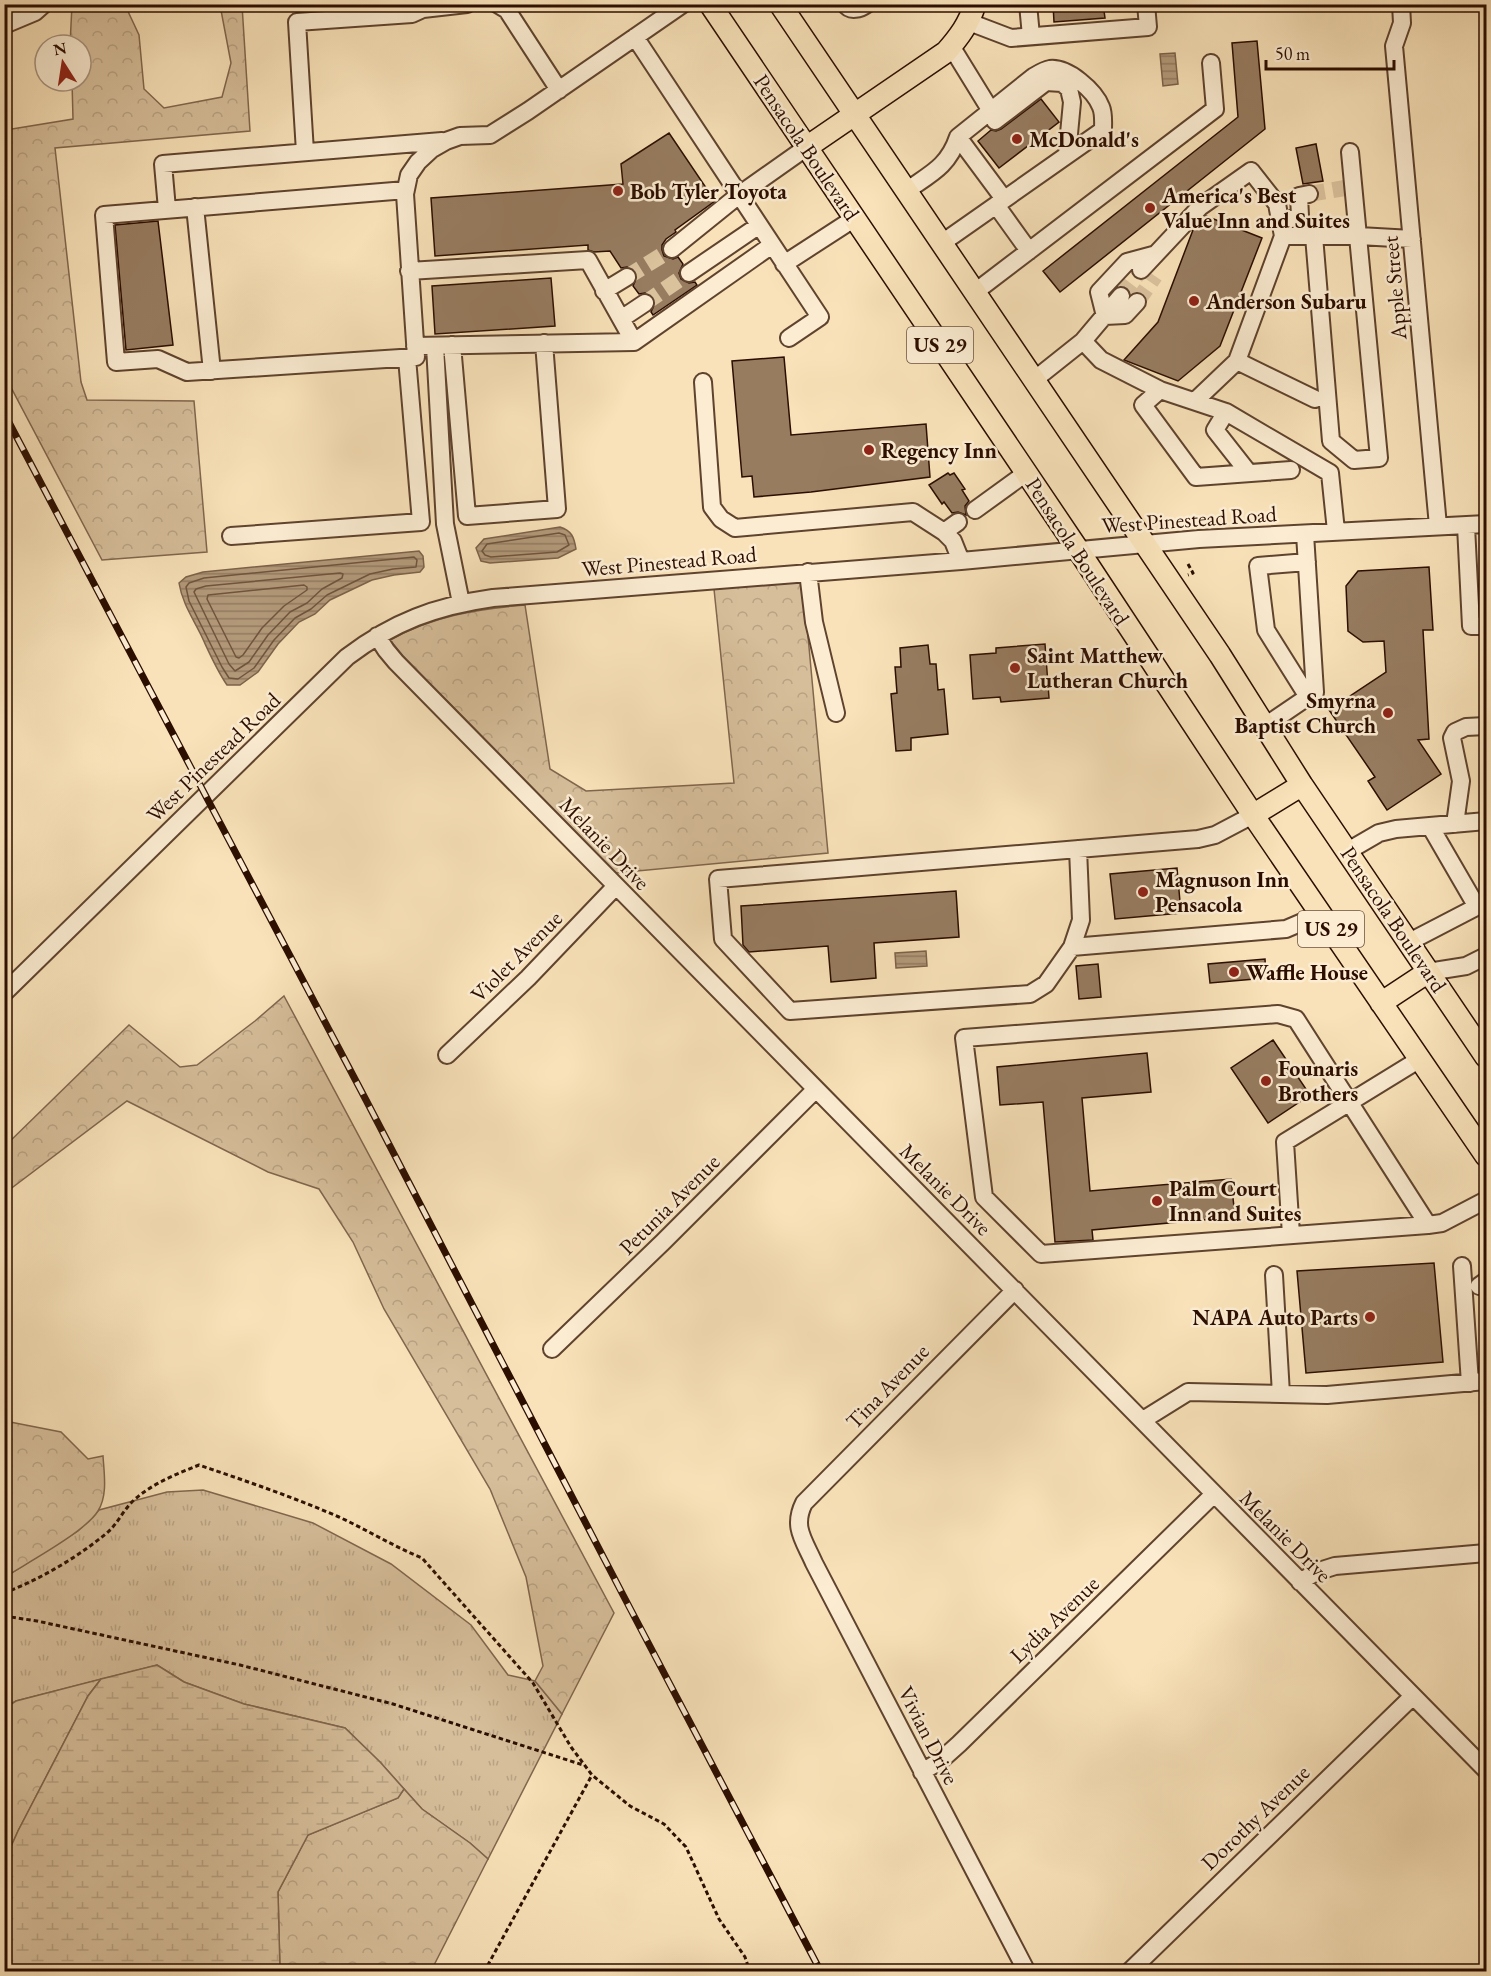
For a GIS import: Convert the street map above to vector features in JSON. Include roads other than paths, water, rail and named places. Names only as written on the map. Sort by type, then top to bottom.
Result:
[{"type":"main road","name":"Pensacola Boulevard","points":[[710,4],[1079,550],[1253,815],[1486,1156]]},
{"type":"main road","name":"Pensacola Boulevard","points":[[780,4],[1220,655],[1302,785],[1486,1057]]},
{"type":"main road","points":[[807,147],[941,57],[962,34],[972,13]]},
{"type":"main road","points":[[1253,815],[1302,785]]},
{"type":"main road","points":[[1382,1003],[1428,972]]},
{"type":"street","points":[[4,25],[35,12],[44,4]]},
{"type":"street","points":[[304,152],[297,22],[412,14],[423,9],[467,4]]},
{"type":"street","points":[[497,4],[507,10],[559,90]]},
{"type":"street","points":[[231,536],[421,522],[406,219],[406,190],[409,175],[418,162],[432,149],[460,136],[490,135],[683,4]]},
{"type":"street","points":[[845,4],[847,8],[853,9],[867,4]]},
{"type":"street","points":[[1028,4],[1031,36]]},
{"type":"street","points":[[972,13],[1011,38],[1148,27],[1146,4]]},
{"type":"street","name":"Apple Street","points":[[1401,4],[1402,23],[1394,46],[1438,526]]},
{"type":"street","points":[[635,37],[820,317],[789,338]]},
{"type":"street","points":[[951,46],[991,111]]},
{"type":"street","points":[[975,292],[1215,109],[1211,63]]},
{"type":"street","points":[[906,191],[945,163],[961,141],[991,111],[1033,77],[1043,72],[1052,69],[1065,71],[1078,78],[1101,105],[1103,130],[942,243]]},
{"type":"street","points":[[961,141],[1046,82],[1062,83],[1069,88],[1072,102],[1067,155]]},
{"type":"street","points":[[167,209],[163,164],[446,141]]},
{"type":"street","points":[[961,141],[1029,251]]},
{"type":"street","points":[[672,249],[739,195],[807,147]]},
{"type":"street","points":[[1314,236],[1331,441],[1354,459],[1379,458],[1359,236],[1349,187],[1350,152]]},
{"type":"street","points":[[1148,273],[1153,255],[1200,207],[1251,171],[1277,204],[1282,229],[1237,361],[1195,401]]},
{"type":"street","points":[[406,190],[104,214],[116,362],[158,359],[187,372],[411,352],[435,346],[634,342],[772,245]]},
{"type":"street","points":[[1282,229],[1300,216],[1299,196],[1309,194]]},
{"type":"street","points":[[195,207],[212,371]]},
{"type":"street","points":[[784,264],[855,218]]},
{"type":"street","points":[[689,273],[758,226]]},
{"type":"street","points":[[1282,229],[1314,236],[1412,239]]},
{"type":"street","points":[[1105,316],[1099,292],[1127,262],[1153,255]]},
{"type":"street","points":[[409,271],[588,260],[634,342]]},
{"type":"street","points":[[604,291],[627,277]]},
{"type":"street","points":[[1034,380],[1083,341],[1121,296]]},
{"type":"street","points":[[1105,316],[1125,315],[1137,302]]},
{"type":"street","points":[[621,319],[645,303]]},
{"type":"street","points":[[1083,341],[1101,360],[1160,390],[1226,412],[1330,473],[1336,531]]},
{"type":"street","points":[[452,345],[467,516],[557,509],[544,343]]},
{"type":"street","points":[[435,346],[445,524],[461,603]]},
{"type":"street","points":[[1237,361],[1315,399]]},
{"type":"street","points":[[703,382],[712,507],[721,519],[735,528],[913,512],[944,532],[953,541],[961,561]]},
{"type":"street","points":[[1160,390],[1143,405],[1196,477],[1291,470]]},
{"type":"street","points":[[1226,412],[1215,430],[1248,472]]},
{"type":"street","points":[[975,510],[1026,473]]},
{"type":"street","points":[[944,532],[958,522]]},
{"type":"street","name":"West Pinestead Road","points":[[4,993],[331,672],[364,644],[420,614],[461,603],[527,595],[961,561],[1144,544],[1486,524]]},
{"type":"street","points":[[1466,526],[1471,626],[1486,626]]},
{"type":"street","points":[[1265,726],[1315,692],[1305,534]]},
{"type":"street","points":[[1307,562],[1258,566],[1266,630],[1308,697]]},
{"type":"street","points":[[808,572],[814,622],[836,713]]},
{"type":"street","name":"Melanie Drive","points":[[377,636],[396,662],[1486,1770]]},
{"type":"street","points":[[1455,824],[1461,782],[1452,738],[1455,732],[1466,727],[1486,726]]},
{"type":"street","points":[[1078,849],[1081,920],[1072,947],[1046,984],[1030,994],[790,1011],[723,939],[718,879],[1078,849],[1198,839],[1215,835],[1253,815]]},
{"type":"street","points":[[1348,851],[1379,833],[1486,820]]},
{"type":"street","points":[[1408,942],[1482,904],[1430,826]]},
{"type":"street","name":"Violet Avenue","points":[[447,1055],[528,978],[616,886]]},
{"type":"street","points":[[1072,947],[1286,929],[1321,914]]},
{"type":"street","points":[[1428,972],[1466,966],[1486,956]]},
{"type":"street","points":[[1428,1225],[1296,1019],[1278,1014],[964,1038],[984,1197],[1041,1254],[1428,1225],[1442,1223],[1486,1200]]},
{"type":"street","points":[[1291,1235],[1286,1142],[1420,1059]]},
{"type":"street","name":"Petunia Avenue","points":[[552,1349],[816,1089]]},
{"type":"street","points":[[1143,1420],[1188,1392],[1327,1395],[1478,1382],[1462,1266]]},
{"type":"street","points":[[1274,1275],[1281,1394]]},
{"type":"street","name":"Tina Avenue","points":[[798,1517],[804,1503],[1014,1290]]},
{"type":"street","name":"Lydia Avenue","points":[[922,1772],[940,1761],[959,1744],[1214,1494]]},
{"type":"street","name":"Vivian Drive","points":[[798,1517],[798,1528],[814,1563],[1027,1971]]},
{"type":"street","points":[[1300,1582],[1316,1572],[1335,1566],[1486,1553]]},
{"type":"street","name":"Dorothy Avenue","points":[[1129,1971],[1413,1696]]},
{"type":"water","points":[[1175,53],[1178,84],[1163,86],[1160,54]]},
{"type":"water","points":[[560,527],[572,535],[576,549],[558,558],[490,563],[481,561],[476,548],[484,539]]},
{"type":"water","points":[[419,551],[423,556],[424,567],[420,572],[372,580],[330,600],[315,614],[299,622],[278,644],[258,672],[240,685],[227,685],[223,679],[182,597],[179,583],[186,577],[203,572]]},
{"type":"water","points":[[926,951],[927,966],[896,968],[895,953]]},
{"type":"tunnel","points":[[1309,194],[1345,188]]},
{"type":"tunnel","points":[[627,277],[672,249]]},
{"type":"tunnel","points":[[1121,296],[1141,270]]},
{"type":"tunnel","points":[[645,303],[689,273]]},
{"type":"tunnel","points":[[1137,302],[1155,276]]},
{"type":"railway","points":[[4,413],[821,1972]]},
{"type":"place","name":"McDonald's","points":[[1017,139]]},
{"type":"place","name":"Bob Tyler Toyota","points":[[618,191]]},
{"type":"place","name":"America's Best Value Inn and Suites","points":[[1150,208]]},
{"type":"place","name":"Anderson Subaru","points":[[1194,301]]},
{"type":"place","name":"Regency Inn","points":[[869,450]]},
{"type":"place","name":"Saint Matthew Lutheran Church","points":[[1015,668]]},
{"type":"place","name":"Smyrna Baptist Church","points":[[1388,713]]},
{"type":"place","name":"Magnuson Inn Pensacola","points":[[1143,892]]},
{"type":"place","name":"Waffle House","points":[[1234,972]]},
{"type":"place","name":"Founaris Brothers","points":[[1266,1081]]},
{"type":"place","name":"Palm Court Inn and Suites","points":[[1157,1201]]},
{"type":"place","name":"NAPA Auto Parts","points":[[1370,1317]]}]
